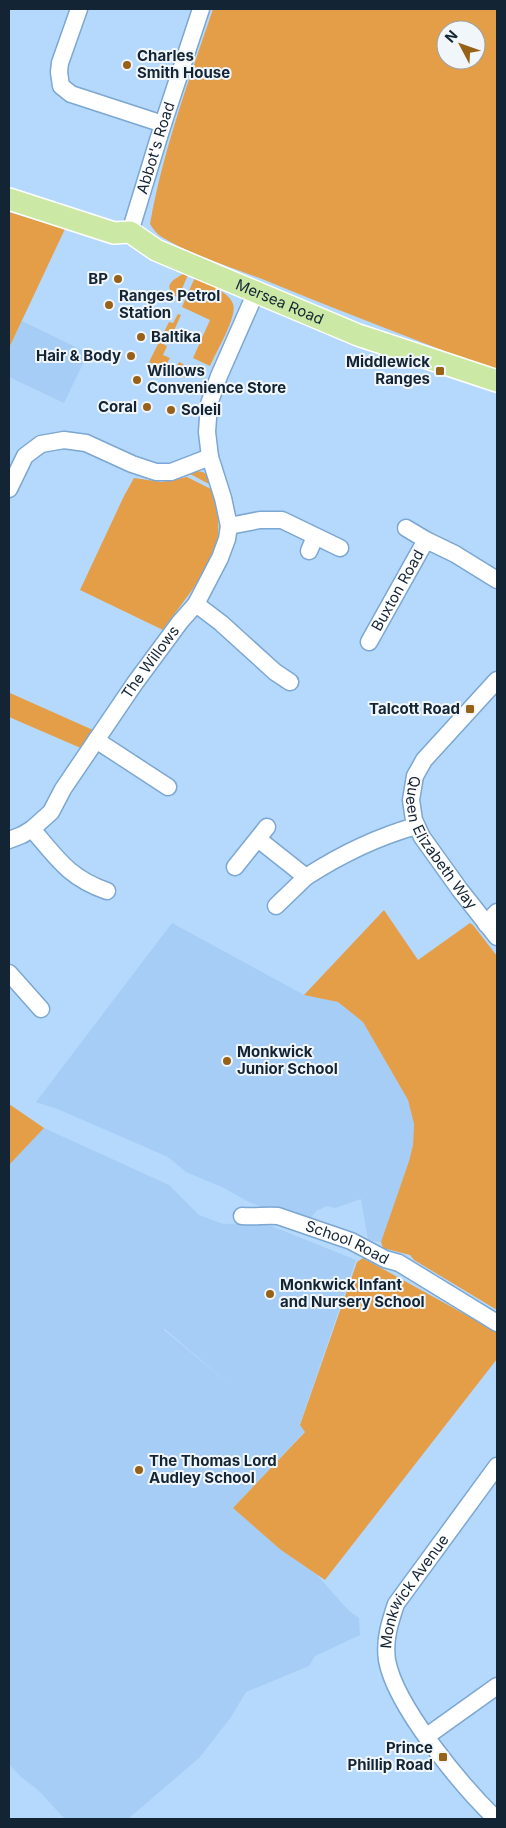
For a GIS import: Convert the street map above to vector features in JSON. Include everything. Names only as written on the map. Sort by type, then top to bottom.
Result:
[{"type":"main road","points":[[9,199],[114,233],[130,232]]},
{"type":"main road","name":"Mersea Road","points":[[130,232],[156,250],[358,335],[497,382]]},
{"type":"street","points":[[79,9],[60,63],[59,72],[62,86],[72,94],[163,124]]},
{"type":"street","name":"Abbot's Road","points":[[130,232],[201,9]]},
{"type":"street","name":"The Willows","points":[[9,840],[32,829],[51,812],[63,790],[135,683],[196,604],[220,558],[227,539],[228,526],[223,498],[210,457],[207,432],[210,404],[219,376],[256,292]]},
{"type":"street","points":[[9,489],[25,456],[41,444],[64,440],[86,443],[132,464],[156,472],[170,472],[210,457]]},
{"type":"street","points":[[228,526],[260,520],[282,520],[312,544],[340,548]]},
{"type":"street","name":"Buxton Road","points":[[406,528],[455,554],[497,580]]},
{"type":"street","name":"Buxton Road","points":[[369,642],[426,540]]},
{"type":"street","points":[[196,604],[221,623],[269,675],[290,682]]},
{"type":"street","name":"Queen Elizabeth Way","points":[[497,680],[424,760],[415,776],[411,800],[416,826],[436,858],[492,918],[497,937]]},
{"type":"street","points":[[96,740],[156,773],[168,787]]},
{"type":"street","points":[[276,906],[306,877],[347,853],[376,839],[416,826]]},
{"type":"street","points":[[32,829],[70,872],[86,882],[107,891]]},
{"type":"street","points":[[234,867],[262,833],[306,877]]},
{"type":"street","points":[[12,981],[41,1009]]},
{"type":"street","name":"School Road","points":[[242,1216],[256,1217],[266,1214],[278,1216],[352,1241],[385,1259],[399,1264],[497,1323]]},
{"type":"street","name":"Monkwick Avenue","points":[[496,1819],[475,1799],[410,1713],[397,1688],[387,1661],[386,1642],[389,1624],[396,1604],[497,1466]]},
{"type":"street","points":[[427,1736],[497,1686]]},
{"type":"shaded area","points":[[213,9],[497,9],[497,371],[197,255],[160,236],[150,224],[155,196],[177,115]]},
{"type":"shaded area","points":[[9,212],[65,229],[9,348]]},
{"type":"shaded area","points":[[185,273],[188,275],[178,298],[169,287],[176,278]]},
{"type":"shaded area","points":[[195,277],[211,284],[227,296],[233,304],[234,310],[229,326],[210,366],[193,358],[210,320],[182,307]]},
{"type":"shaded area","points":[[178,314],[181,315],[171,337],[163,334],[169,322],[173,323]]},
{"type":"shaded area","points":[[22,321],[88,353],[64,403],[9,377],[9,348]]},
{"type":"shaded area","points":[[159,342],[167,346],[163,355],[170,358],[164,369],[149,362]]},
{"type":"shaded area","points":[[179,362],[203,375],[202,377],[190,371],[186,378],[174,373]]},
{"type":"shaded area","points":[[195,471],[206,474],[209,484],[190,474]]},
{"type":"shaded area","points":[[187,477],[211,489],[216,504],[218,537],[210,562],[163,630],[80,590],[134,478],[162,482]]},
{"type":"shaded area","points":[[10,693],[93,730],[83,749],[9,717]]},
{"type":"shaded area","points":[[384,910],[418,960],[470,923],[497,956],[497,1310],[414,1260],[410,1255],[383,1248],[381,1242],[413,1145],[414,1124],[408,1100],[363,1022],[338,1002],[304,995]]},
{"type":"shaded area","name":"Monkwick Junior School","points":[[172,923],[304,995],[338,1002],[363,1022],[408,1100],[414,1124],[413,1145],[409,1161],[381,1242],[368,1240],[361,1199],[335,1208],[327,1206],[316,1211],[310,1219],[270,1210],[186,1172],[168,1157],[60,1110],[36,1102]]},
{"type":"shaded area","points":[[9,1104],[44,1128],[9,1165]]},
{"type":"shaded area","name":"The Thomas Lord Audley School","points":[[44,1128],[169,1185],[199,1215],[223,1224],[257,1223],[259,1221],[356,1260],[300,1424],[305,1431],[233,1508],[281,1550],[316,1574],[349,1611],[359,1618],[360,1635],[315,1656],[309,1666],[246,1692],[231,1717],[200,1757],[128,1819],[65,1819],[38,1790],[21,1777],[9,1764],[9,1165]],"holes":[[[165,1329],[236,1390],[164,1330]]]},
{"type":"shaded area","points":[[363,1258],[497,1332],[497,1359],[325,1580],[281,1550],[233,1508],[305,1432],[300,1425],[357,1262]]},
{"type":"place","name":"Charles Smith House","points":[[127,65]]},
{"type":"place","name":"BP","points":[[118,279]]},
{"type":"place","name":"Ranges Petrol Station","points":[[109,305]]},
{"type":"place","name":"Baltika","points":[[141,337]]},
{"type":"place","name":"Hair & Body","points":[[131,356]]},
{"type":"place","name":"Middlewick Ranges","points":[[440,371]]},
{"type":"place","name":"Willows Convenience Store","points":[[137,380]]},
{"type":"place","name":"Coral","points":[[147,407]]},
{"type":"place","name":"Soleil","points":[[171,410]]},
{"type":"place","name":"Talcott Road","points":[[470,709]]},
{"type":"place","name":"Monkwick Junior School","points":[[227,1061]]},
{"type":"place","name":"Monkwick Infant and Nursery School","points":[[270,1294]]},
{"type":"place","name":"The Thomas Lord Audley School","points":[[139,1470]]},
{"type":"place","name":"Prince Phillip Road","points":[[443,1757]]}]
